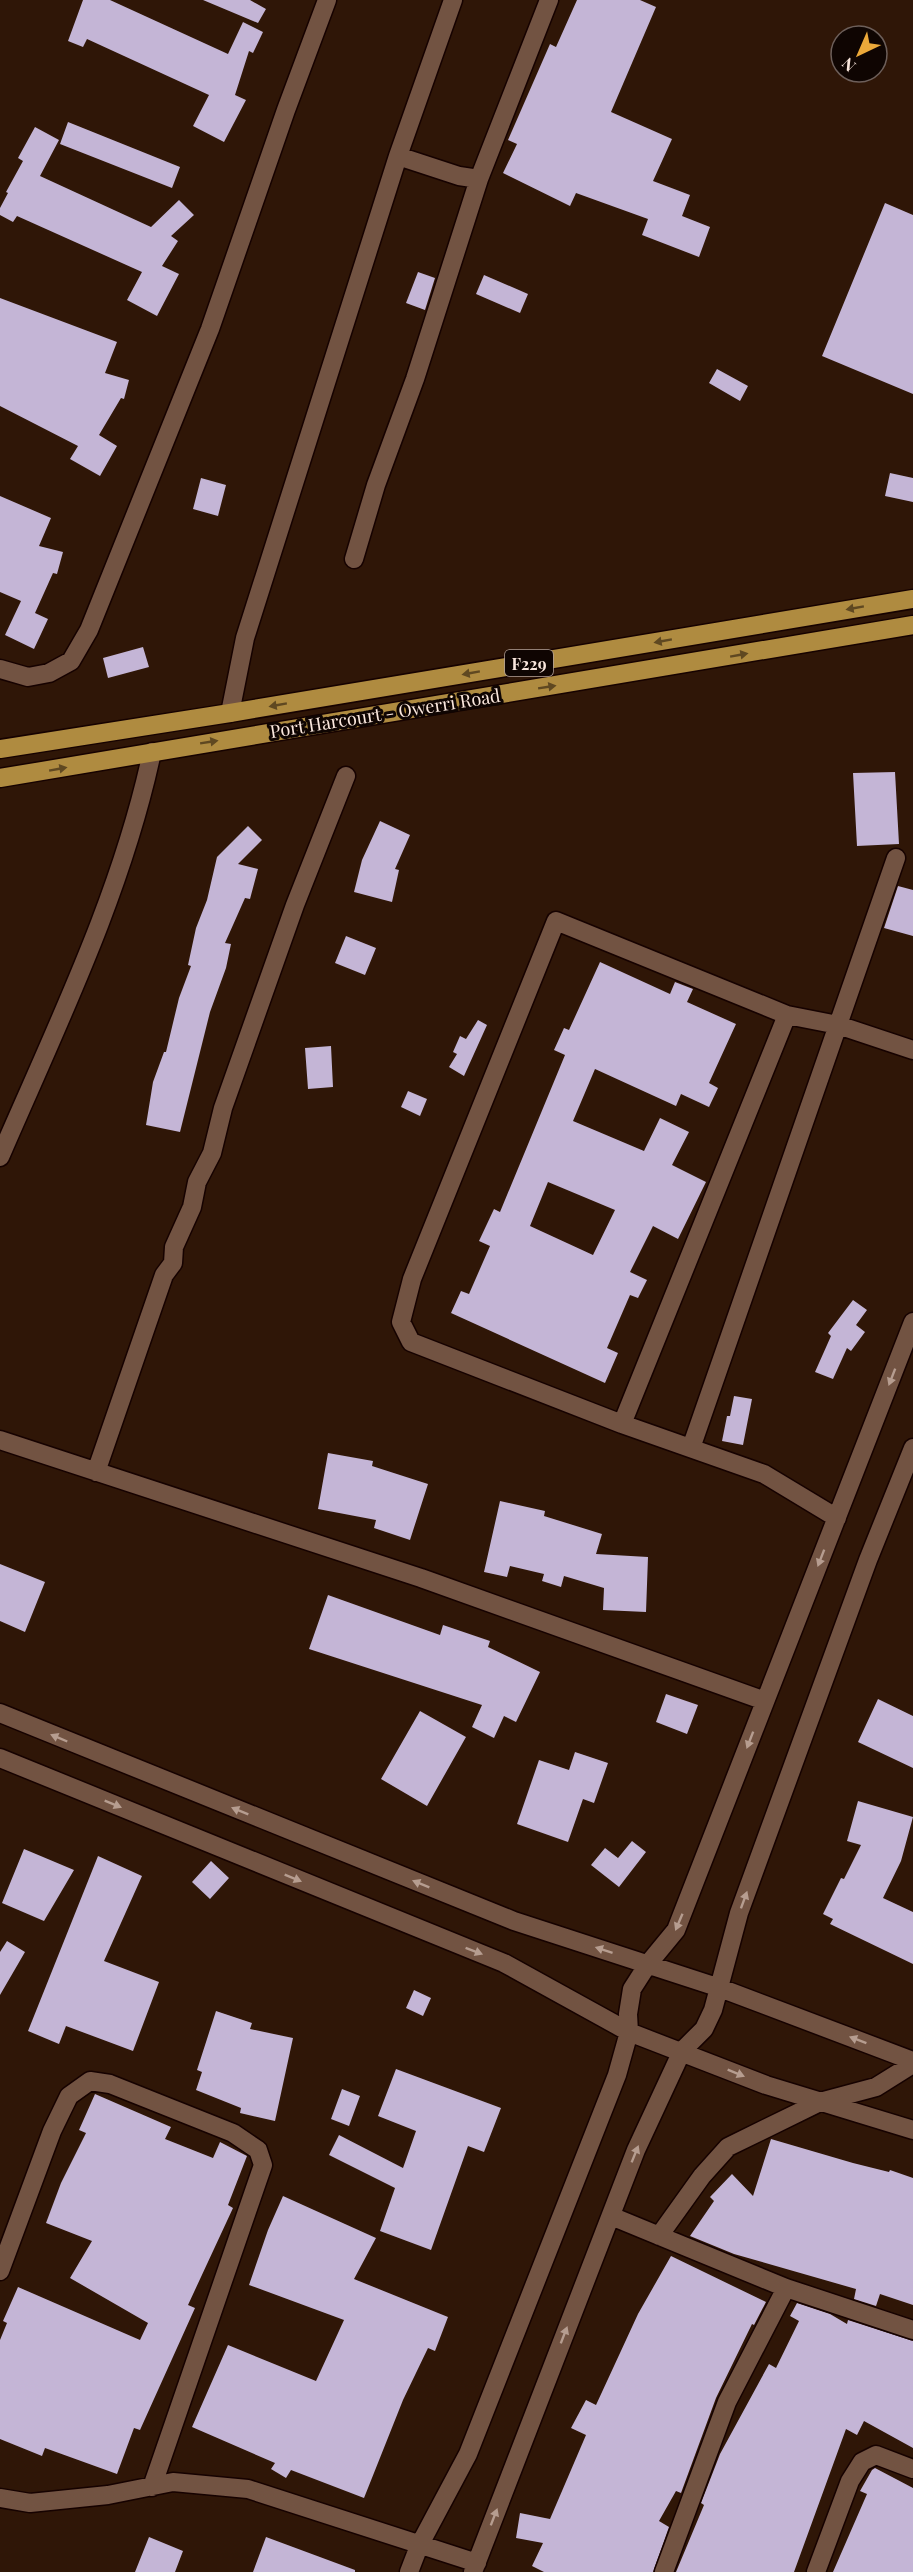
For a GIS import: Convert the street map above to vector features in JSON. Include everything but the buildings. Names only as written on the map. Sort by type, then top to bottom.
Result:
[{"type":"main road","name":"Port Harcourt - Owerri Road","points":[[0,749],[913,599]]},
{"type":"main road","name":"Port Harcourt - Owerri Road","points":[[0,778],[913,625]]},
{"type":"street","points":[[0,669],[28,677],[49,673],[71,661],[89,630],[210,329],[282,121],[327,0]]},
{"type":"street","points":[[230,713],[245,638],[398,156],[453,0]]},
{"type":"street","points":[[354,559],[376,484],[415,379],[479,179],[549,0]]},
{"type":"street","points":[[398,156],[459,176],[479,179]]},
{"type":"street","points":[[0,1157],[98,929],[141,803],[152,752]]},
{"type":"street","points":[[96,1472],[164,1275],[173,1263],[174,1247],[192,1207],[196,1182],[212,1153],[223,1108],[291,916],[346,776]]},
{"type":"street","points":[[691,1448],[896,858]]},
{"type":"street","points":[[837,1518],[764,1474],[622,1424],[411,1342],[401,1322],[417,1268],[556,921],[787,1015],[838,1025],[913,1050]]},
{"type":"street","points":[[622,1424],[787,1015]]},
{"type":"street","points":[[409,2572],[419,2546],[468,2454],[617,2075],[629,2032],[632,1989],[676,1930],[913,1322]]},
{"type":"street","points":[[0,1440],[421,1578],[765,1701]]},
{"type":"street","points":[[0,2498],[30,2503],[108,2495],[173,2482],[248,2489],[419,2546],[475,2568],[636,2150],[682,2051],[704,2029],[720,1988],[739,1913],[868,1560],[913,1448]]},
{"type":"street","points":[[0,1713],[514,1921],[720,1988],[913,2062]]},
{"type":"street","points":[[0,1758],[504,1963],[629,2032],[766,2085],[913,2130]]},
{"type":"street","points":[[659,2236],[702,2176],[728,2147],[820,2102],[876,2087],[913,2062]]},
{"type":"street","points":[[0,2271],[52,2131],[69,2096],[90,2081],[110,2084],[234,2133],[258,2150],[263,2165],[152,2487]]},
{"type":"street","points":[[610,2216],[786,2288],[913,2330]]},
{"type":"street","points":[[664,2572],[727,2402],[786,2288]]},
{"type":"street","points":[[816,2572],[850,2481],[862,2462],[876,2455],[913,2469]]}]
